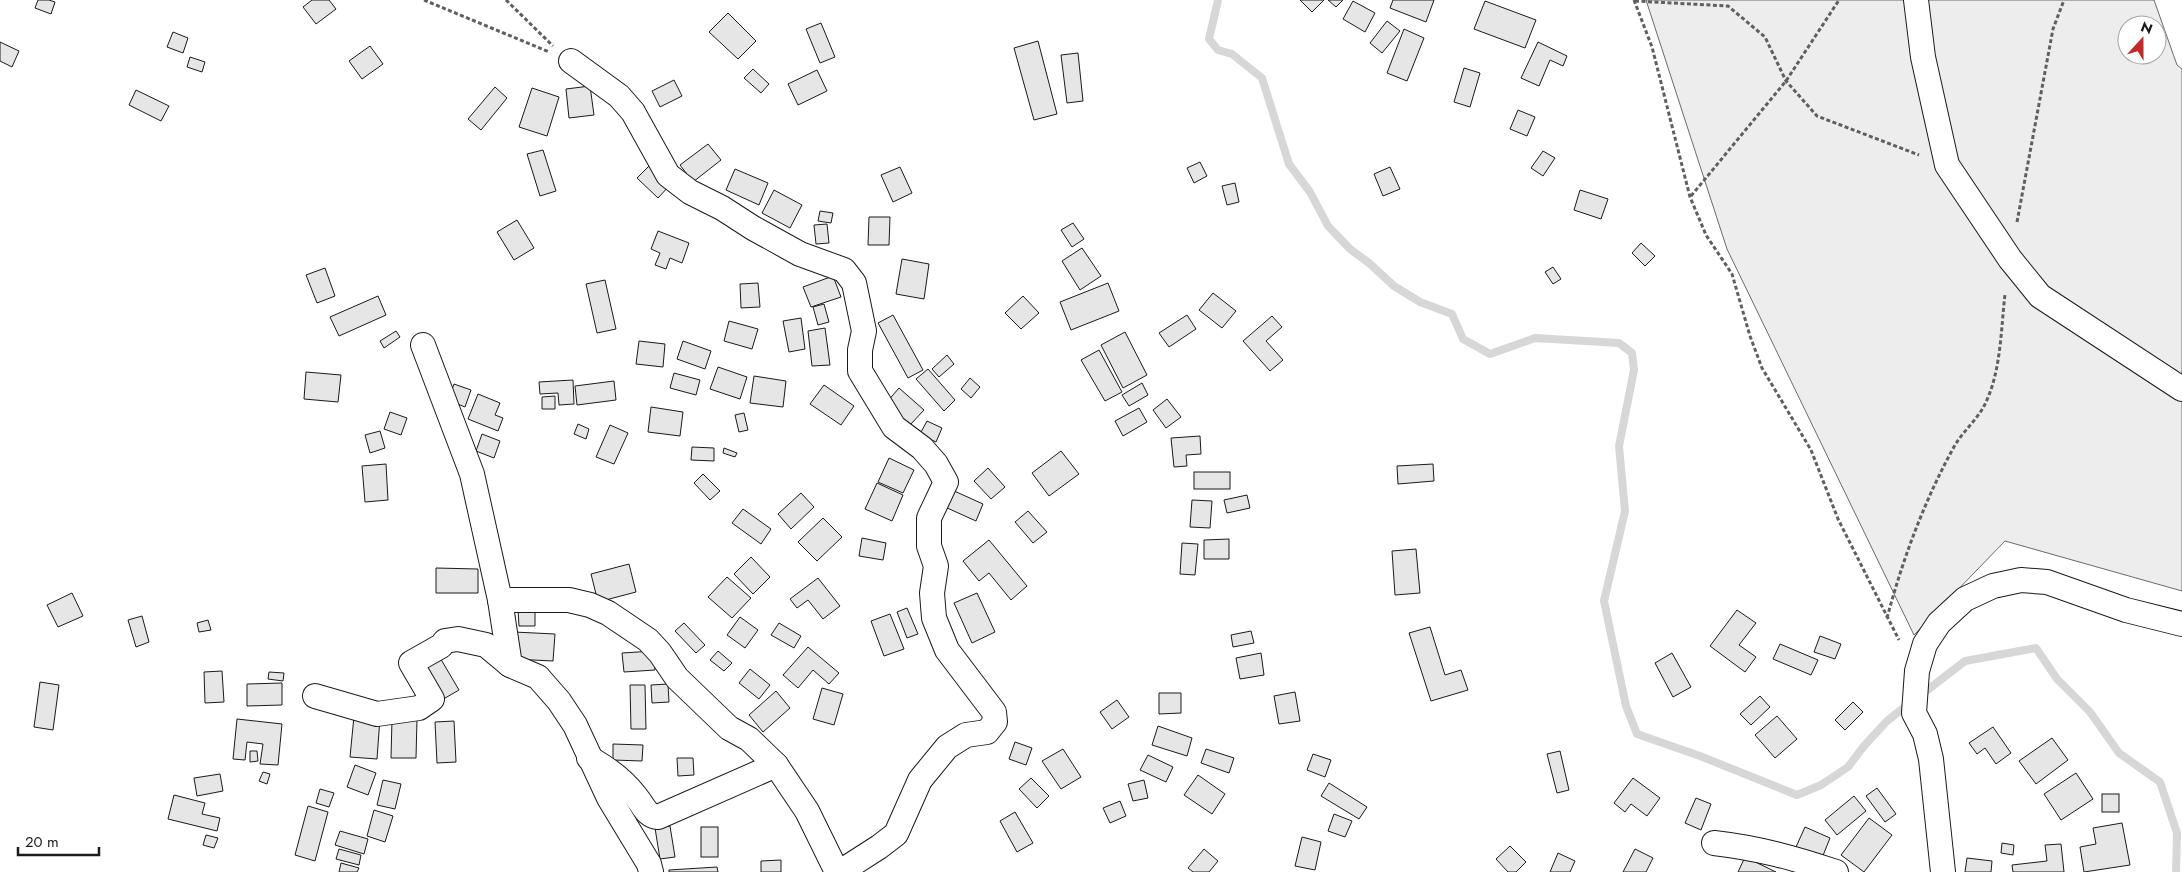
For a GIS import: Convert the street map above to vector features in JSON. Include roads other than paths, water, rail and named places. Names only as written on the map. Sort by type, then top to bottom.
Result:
[{"type":"street","points":[[1916,0],[1923,58],[1947,165],[2010,260],[2040,296],[2182,389]]},
{"type":"street","points":[[500,600],[570,600],[608,613],[648,640],[660,653],[677,678],[729,728],[749,739],[776,765],[807,811],[839,872],[896,834],[920,780],[948,747],[966,735],[987,732],[995,722],[994,712],[947,650],[934,618],[932,593],[936,566],[929,546],[929,518],[946,482],[936,464],[922,448],[894,427],[860,371],[860,350],[864,331],[854,283],[844,270],[800,254],[752,228],[722,208],[690,192],[668,175],[633,112],[619,96],[570,61]]},
{"type":"street","points":[[423,345],[472,474],[500,600],[510,665]]},
{"type":"street","points":[[1943,872],[1931,759],[1925,734],[1914,713],[1916,671],[1925,644],[1939,623],[1965,599],[1993,586],[2021,580],[2047,582],[2126,610],[2182,624]]},
{"type":"street","points":[[315,696],[377,714],[419,708],[432,699],[411,663],[451,639],[470,640],[486,645],[510,665],[538,677],[559,701],[575,725],[609,798],[649,864],[651,872]]},
{"type":"street","points":[[589,758],[616,774],[627,785],[648,814],[658,817],[776,765]]},
{"type":"street","points":[[1714,843],[1782,854],[1836,872]]},
{"type":"waterway","points":[[1218,0],[1209,39],[1218,50],[1232,54],[1262,78],[1289,164],[1310,192],[1328,226],[1350,249],[1369,263],[1394,286],[1420,302],[1452,314],[1463,339],[1490,354],[1535,338],[1619,343],[1632,353],[1634,370],[1619,446],[1625,511],[1604,601],[1626,706],[1637,734],[1700,756],[1797,795],[1821,785],[1848,767],[1887,721],[1910,703]]},
{"type":"waterway","points":[[1921,695],[1965,661],[2036,648],[2057,679],[2090,712],[2119,753],[2160,782],[2177,833],[2176,872]]}]
